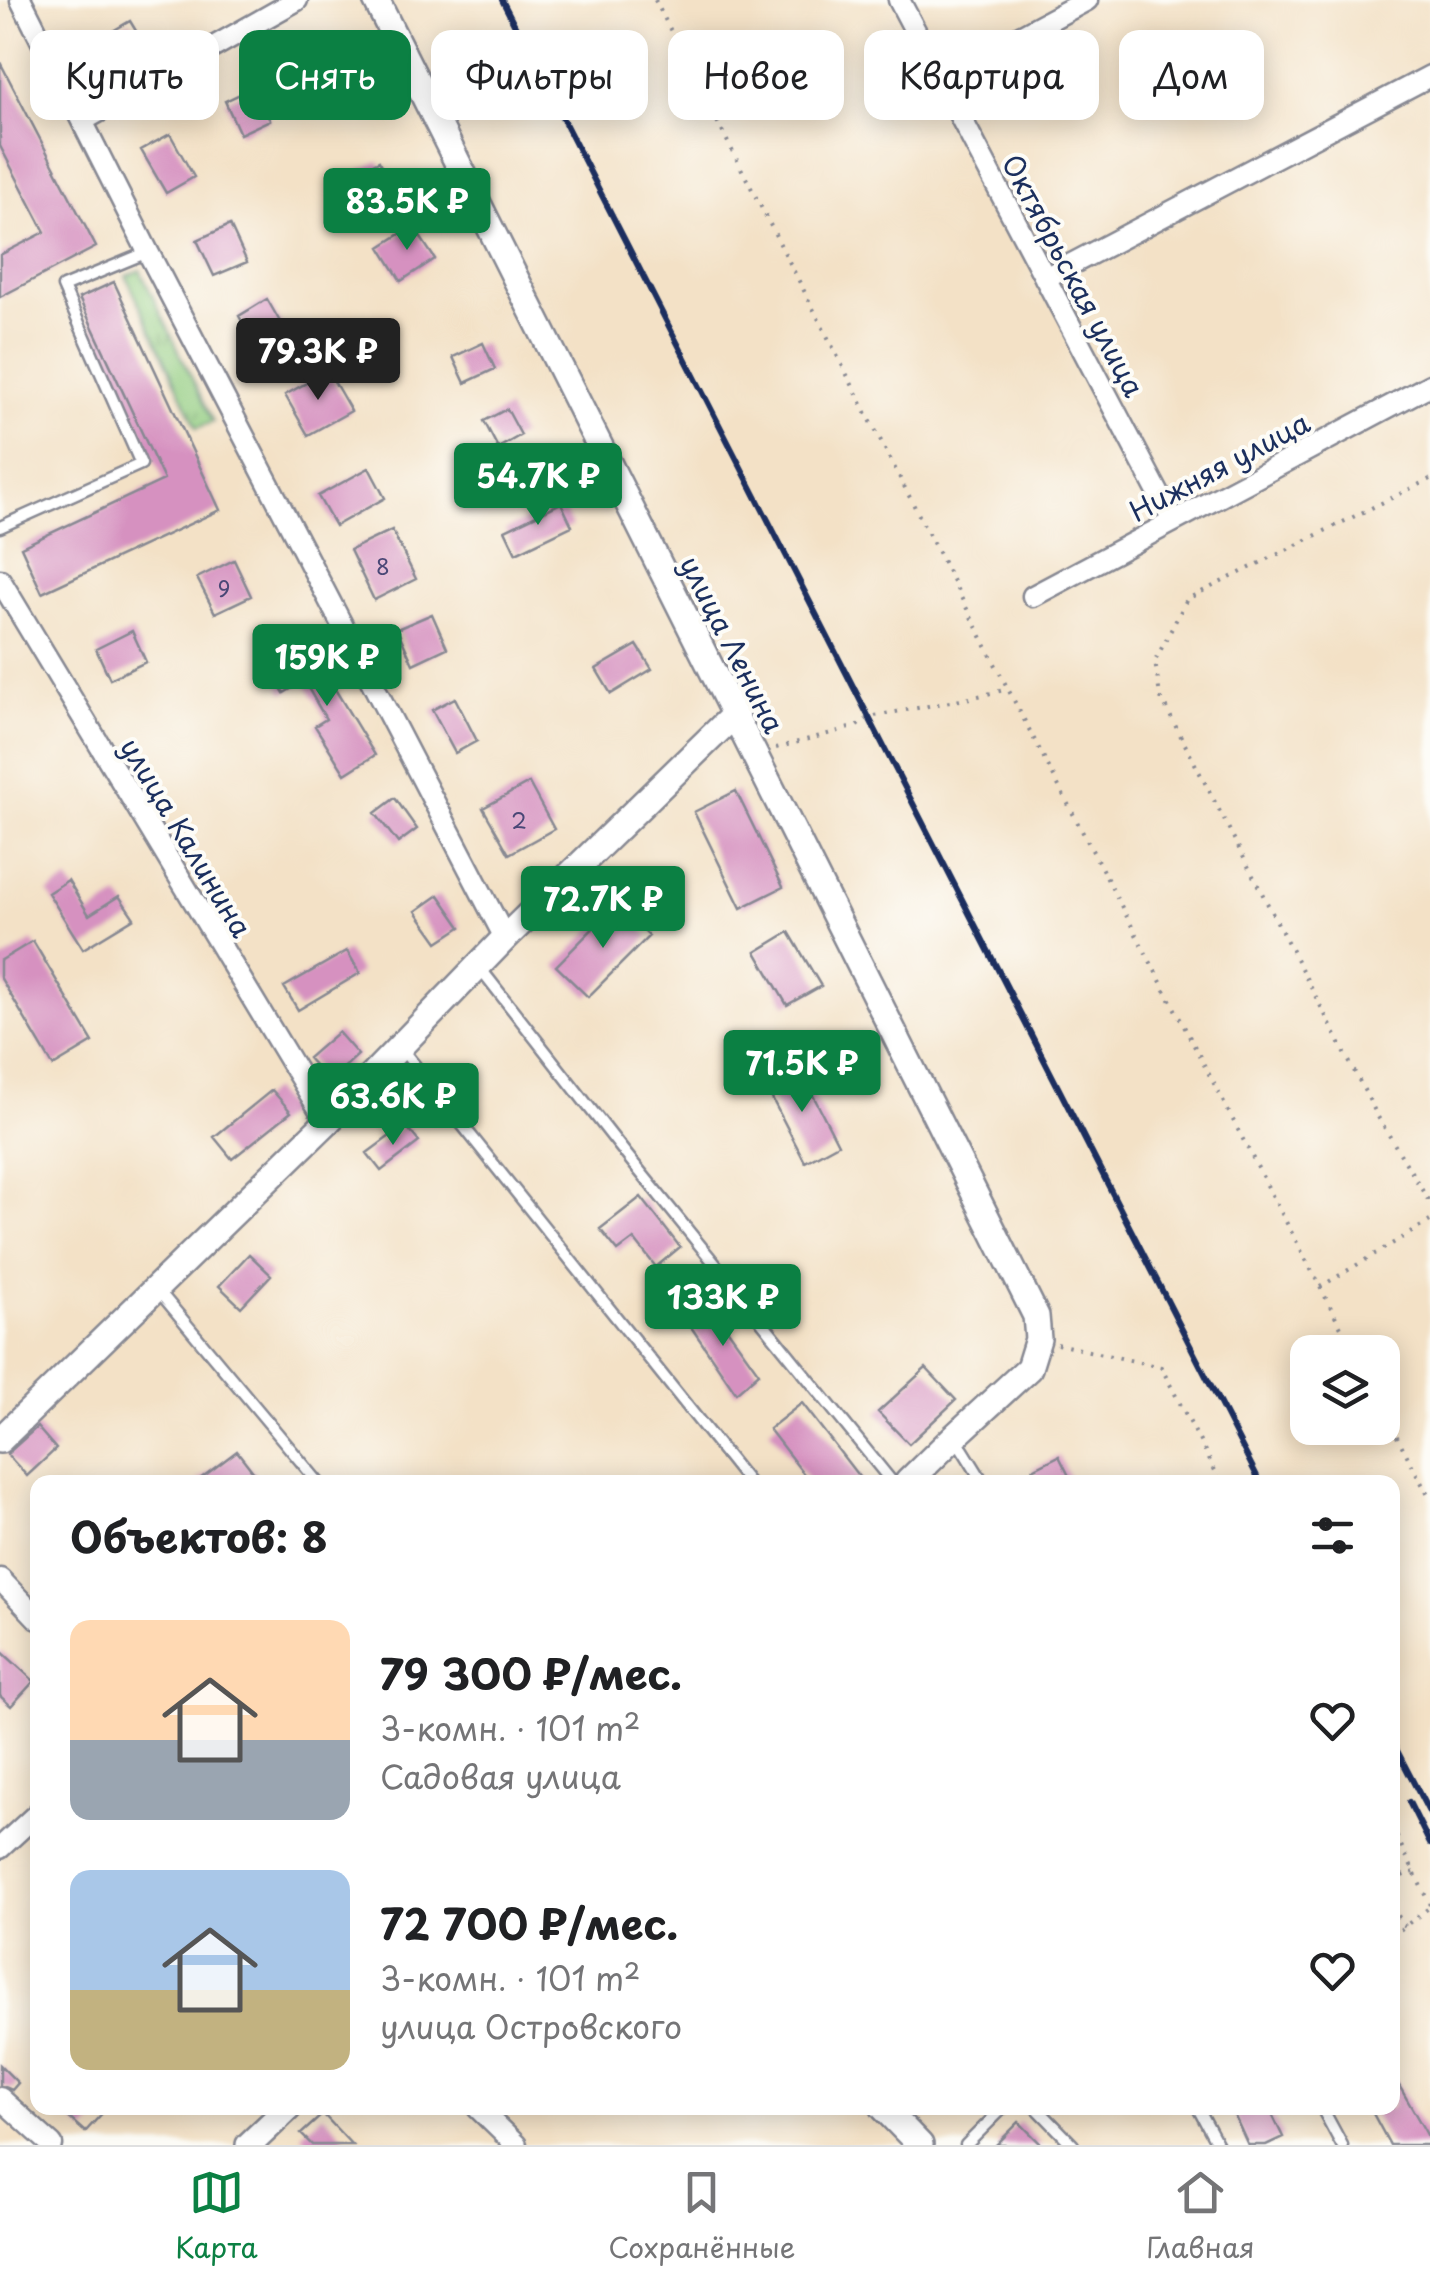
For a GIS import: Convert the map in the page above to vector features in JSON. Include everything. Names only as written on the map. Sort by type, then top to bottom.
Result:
[{"type":"street","points":[[21,0],[36,30]]},
{"type":"street","points":[[219,44],[297,0]]},
{"type":"street","name":"улица Ленина","points":[[376,0],[755,754],[1037,1328]]},
{"type":"street","name":"Октябрьская улица","points":[[899,0],[915,30]]},
{"type":"street","points":[[1030,30],[1087,0]]},
{"type":"street","points":[[1045,278],[1430,76]]},
{"type":"street","points":[[82,120],[505,938]]},
{"type":"street","name":"Октябрьская улица","points":[[962,120],[1173,522]]},
{"type":"street","name":"Нижняя улица","points":[[1033,596],[1430,385]]},
{"type":"street","name":"улица Калинина","points":[[0,580],[327,1122]]},
{"type":"street","points":[[0,1440],[327,1122],[505,938],[734,715]]},
{"type":"street","points":[[915,1475],[1029,1368],[1037,1328]]},
{"type":"street","points":[[0,1580],[30,1612]]},
{"type":"street","points":[[0,1848],[30,1821]]},
{"type":"street","points":[[0,2098],[52,2145]]},
{"type":"street","points":[[249,2145],[281,2115]]},
{"type":"street","points":[[485,2115],[516,2145]]},
{"type":"street","points":[[891,2115],[920,2145]]},
{"type":"lane","points":[[0,527],[142,464],[63,287],[148,252]]},
{"type":"lane","points":[[478,965],[624,1154],[886,1475]]},
{"type":"lane","points":[[399,1047],[742,1475]]},
{"type":"lane","points":[[156,1288],[312,1475]]},
{"type":"lane","points":[[954,1436],[979,1475]]},
{"type":"lane","points":[[966,2145],[996,2115]]},
{"type":"lane","points":[[1044,2115],[1074,2145]]},
{"type":"lane","points":[[1202,2115],[1218,2145]]},
{"type":"lane","points":[[1326,2115],[1342,2145]]},
{"type":"path","points":[[654,0],[1345,1335]]},
{"type":"path","points":[[1430,479],[1186,598],[1156,660],[1160,696],[1378,1117],[1430,1203]]},
{"type":"path","points":[[755,754],[857,726],[869,717],[1008,689]]},
{"type":"path","points":[[1320,1288],[1430,1221]]},
{"type":"path","points":[[1037,1328],[1161,1368],[1217,1475]]},
{"type":"path","points":[[1400,1442],[1430,1499]]},
{"type":"path","points":[[1400,1843],[1430,1906],[1400,1930]]},
{"type":"path","points":[[1400,1876],[1414,1872]]},
{"type":"path","points":[[1400,1919],[1405,1926]]},
{"type":"green space","points":[[140,270],[213,422],[197,428],[126,276]]},
{"type":"building","points":[[130,21],[135,30],[115,30]]},
{"type":"building","points":[[0,62],[96,247],[0,297],[0,255],[45,232],[0,146]]},
{"type":"building","points":[[239,94],[239,120],[270,120],[240,134],[225,101]]},
{"type":"building","points":[[170,134],[194,177],[166,193],[141,150]]},
{"type":"building","points":[[379,161],[391,188],[359,202],[348,176]]},
{"type":"building","points":[[230,225],[247,262],[214,276],[197,240]]},
{"type":"building","points":[[413,226],[435,259],[401,281],[380,247]]},
{"type":"building","points":[[114,282],[220,510],[42,593],[21,547],[164,480],[79,298]]},
{"type":"building","points":[[267,299],[295,348],[267,365],[239,316]]},
{"type":"building","points":[[483,343],[495,369],[465,383],[453,357]]},
{"type":"building","points":[[328,371],[351,411],[308,435],[285,395]]},
{"type":"building","points":[[507,409],[521,435],[498,448],[484,421]]},
{"type":"building","points":[[369,468],[385,498],[335,526],[318,496]]},
{"type":"building","points":[[561,503],[572,526],[516,553],[505,530]]},
{"type":"building","points":[[392,530],[416,579],[374,600],[350,550]]},
{"type":"building","points":[[234,560],[251,596],[215,613],[197,578]]},
{"type":"building","points":[[432,614],[447,648],[413,664],[397,629]]},
{"type":"building","points":[[132,631],[146,662],[110,679],[96,649]]},
{"type":"building","points":[[307,643],[375,755],[345,774],[315,726],[326,719],[304,681],[284,693],[274,676],[289,667],[283,656]]},
{"type":"building","points":[[637,645],[652,669],[611,694],[596,669]]},
{"type":"building","points":[[455,698],[477,741],[455,753],[432,710]]},
{"type":"building","points":[[529,783],[554,829],[509,854],[483,808]]},
{"type":"building","points":[[736,791],[783,887],[741,908],[694,812]]},
{"type":"building","points":[[395,798],[417,829],[398,843],[375,813]]},
{"type":"building","points":[[68,880],[89,915],[119,896],[134,918],[83,949],[48,893]]},
{"type":"building","points":[[439,895],[461,927],[438,942],[416,911]]},
{"type":"building","points":[[617,904],[649,936],[588,997],[556,966]]},
{"type":"building","points":[[789,932],[821,986],[787,1005],[756,952]]},
{"type":"building","points":[[33,941],[93,1042],[53,1066],[0,977],[0,961]]},
{"type":"building","points":[[347,951],[360,973],[298,1010],[284,987]]},
{"type":"building","points":[[338,1032],[358,1055],[329,1081],[308,1058]]},
{"type":"building","points":[[799,1068],[838,1144],[805,1162],[765,1085]]},
{"type":"building","points":[[272,1090],[291,1112],[232,1159],[214,1137]]},
{"type":"building","points":[[405,1125],[419,1142],[381,1171],[367,1153]]},
{"type":"building","points":[[641,1197],[680,1247],[656,1267],[634,1239],[618,1251],[600,1229]]},
{"type":"building","points":[[249,1254],[271,1275],[241,1307],[219,1286]]},
{"type":"building","points":[[711,1306],[759,1373],[736,1393],[687,1321]]},
{"type":"building","points":[[926,1368],[956,1400],[909,1444],[878,1412]]},
{"type":"building","points":[[802,1403],[858,1475],[805,1475],[769,1429]]},
{"type":"building","points":[[37,1427],[56,1449],[27,1476],[7,1454]]},
{"type":"building","points":[[237,1451],[256,1475],[205,1475]]},
{"type":"building","points":[[1059,1456],[1068,1475],[1036,1475],[1033,1469]]},
{"type":"building","points":[[0,1650],[30,1677],[30,1685],[11,1706],[0,1696]]},
{"type":"building","points":[[0,2065],[18,2083],[12,2090],[0,2085]]},
{"type":"building","points":[[1400,2087],[1430,2145],[1390,2145],[1374,2115],[1400,2115]]},
{"type":"building","points":[[68,2115],[101,2115],[85,2132]]},
{"type":"building","points":[[324,2115],[352,2145],[312,2145],[301,2134]]},
{"type":"building","points":[[1234,2115],[1272,2115],[1283,2137],[1266,2145],[1248,2145]]},
{"type":"building","points":[[1019,2122],[1042,2145],[996,2145]]},
{"type":"railway","points":[[502,0],[1256,1475]]},
{"type":"railway","points":[[1400,1756],[1430,1814]]},
{"type":"railway","points":[[1409,1802],[1430,1844]]}]
